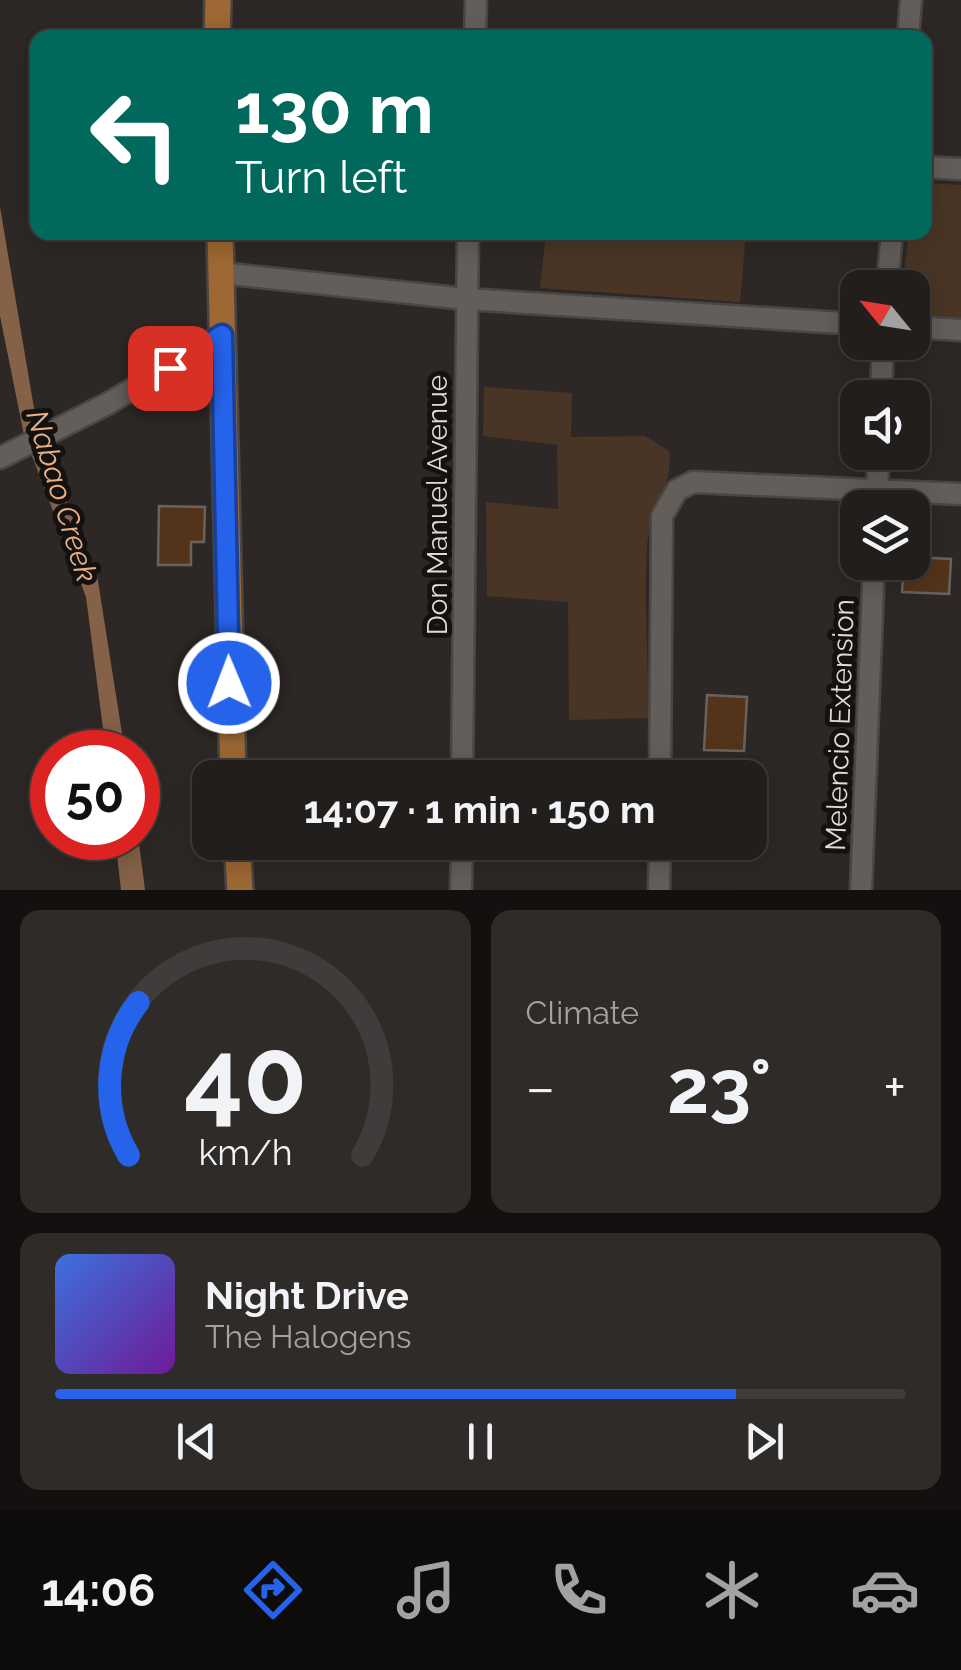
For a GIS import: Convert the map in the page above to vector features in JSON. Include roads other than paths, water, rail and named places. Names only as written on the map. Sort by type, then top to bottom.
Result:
[{"type":"main road","points":[[217,30],[218,0]]},
{"type":"main road","points":[[220,240],[233,760]]},
{"type":"main road","points":[[238,860],[240,890]]},
{"type":"street","points":[[475,30],[476,0]]},
{"type":"street","points":[[908,30],[910,0]]},
{"type":"street","points":[[932,168],[961,169]]},
{"type":"street","name":"Don Manuel Avenue","points":[[462,760],[468,240]]},
{"type":"street","points":[[889,270],[891,240]]},
{"type":"street","points":[[220,274],[466,299],[840,323]]},
{"type":"street","points":[[930,328],[961,330]]},
{"type":"street","points":[[9,453],[124,394],[222,335]]},
{"type":"street","points":[[660,760],[662,516],[677,490],[693,482],[840,496]]},
{"type":"street","points":[[930,496],[961,494]]},
{"type":"street","name":"Melencio Extension","points":[[861,890],[873,580]]},
{"type":"street","points":[[462,860],[462,890]]},
{"type":"street","points":[[660,860],[660,890]]},
{"type":"water","name":"Nabao Creek","points":[[0,207],[38,432],[97,575],[122,730],[103,730],[86,597],[24,435],[0,316]]},
{"type":"water","points":[[118,860],[141,860],[145,890],[121,890]]}]
